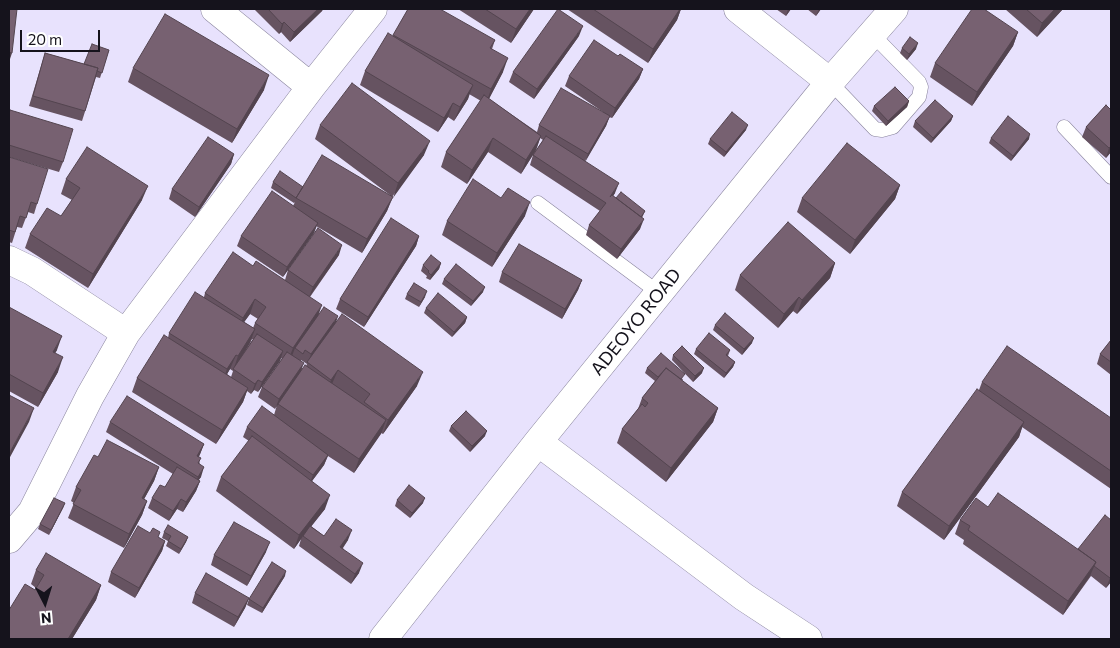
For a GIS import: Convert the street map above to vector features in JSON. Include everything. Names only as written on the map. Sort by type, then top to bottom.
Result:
[{"type":"street","points":[[214,9],[310,87]]},
{"type":"street","points":[[9,539],[32,512],[90,396],[126,333],[310,87],[373,9]]},
{"type":"street","points":[[738,9],[830,82]]},
{"type":"street","name":"ADEOYO ROAD","points":[[383,639],[538,442],[830,82],[894,9]]},
{"type":"street","points":[[9,260],[32,271],[126,333]]},
{"type":"street","points":[[538,442],[744,597],[808,639]]},
{"type":"lane","points":[[830,82],[875,128],[882,130],[893,126],[919,97],[921,86],[919,82],[872,34]]},
{"type":"lane","points":[[1064,127],[1111,178]]},
{"type":"lane","points":[[538,203],[659,293]]},
{"type":"building","points":[[9,9],[17,9],[12,53],[9,52]]},
{"type":"building","points":[[268,9],[318,9],[294,32],[284,22],[282,24]]},
{"type":"building","points":[[408,9],[440,9],[495,40],[490,48],[508,58],[491,89],[393,35]]},
{"type":"building","points":[[485,9],[530,9],[516,29]]},
{"type":"building","points":[[558,9],[583,26],[537,89],[513,72]]},
{"type":"building","points":[[593,9],[680,9],[653,49]]},
{"type":"building","points":[[972,9],[984,9],[1018,32],[977,92],[935,63]]},
{"type":"building","points":[[1026,9],[1055,9],[1042,23]]},
{"type":"building","points":[[165,14],[269,75],[237,129],[133,68]]},
{"type":"building","points":[[388,33],[473,85],[460,107],[453,103],[444,118],[365,71]]},
{"type":"building","points":[[910,37],[918,43],[909,54],[902,48]]},
{"type":"building","points":[[594,40],[618,56],[620,54],[643,69],[615,108],[569,76]]},
{"type":"building","points":[[92,44],[109,50],[102,73],[97,71],[98,68],[84,64]]},
{"type":"building","points":[[45,53],[98,68],[85,111],[33,96]]},
{"type":"building","points":[[352,83],[430,141],[398,183],[320,125]]},
{"type":"building","points":[[895,87],[909,101],[888,121],[874,106]]},
{"type":"building","points":[[561,88],[610,116],[588,154],[539,125]]},
{"type":"building","points":[[484,95],[541,136],[526,160],[493,138],[472,170],[446,152]]},
{"type":"building","points":[[935,100],[953,116],[933,138],[915,121]]},
{"type":"building","points":[[1106,105],[1111,110],[1111,146],[1109,148],[1086,127]]},
{"type":"building","points":[[10,110],[73,129],[63,162],[9,145]]},
{"type":"building","points":[[732,112],[748,125],[726,152],[710,139]]},
{"type":"building","points":[[1008,116],[1030,134],[1013,156],[991,138]]},
{"type":"building","points":[[546,136],[619,183],[610,197],[612,195],[644,219],[621,249],[589,225],[606,203],[533,155]]},
{"type":"building","points":[[208,137],[234,154],[199,207],[172,189]]},
{"type":"building","points":[[847,143],[900,185],[855,240],[802,198]]},
{"type":"building","points":[[87,147],[148,186],[93,274],[30,234],[47,208],[61,216],[80,188],[66,179]]},
{"type":"building","points":[[322,155],[393,197],[367,239],[296,198]]},
{"type":"building","points":[[9,157],[48,169],[37,204],[31,202],[26,218],[20,216],[15,232],[9,230]]},
{"type":"building","points":[[280,171],[303,187],[296,198],[273,182]]},
{"type":"building","points":[[473,179],[501,198],[508,188],[530,202],[497,253],[447,221]]},
{"type":"building","points":[[272,191],[318,223],[287,267],[241,236]]},
{"type":"building","points":[[621,192],[645,211],[641,217],[616,198]]},
{"type":"building","points":[[391,218],[419,236],[368,317],[340,299]]},
{"type":"building","points":[[788,222],[835,263],[802,300],[799,297],[784,314],[740,275]]},
{"type":"building","points":[[318,228],[342,245],[313,287],[288,270]]},
{"type":"building","points":[[519,244],[582,280],[565,309],[502,272]]},
{"type":"building","points":[[233,252],[253,266],[256,261],[322,305],[293,348],[255,323],[266,307],[255,299],[243,318],[205,293]]},
{"type":"building","points":[[431,255],[441,263],[431,275],[423,265]]},
{"type":"building","points":[[456,264],[485,287],[473,301],[444,279]]},
{"type":"building","points":[[414,283],[427,291],[421,302],[407,294]]},
{"type":"building","points":[[195,292],[255,329],[238,356],[236,355],[227,369],[169,333]]},
{"type":"building","points":[[438,293],[467,317],[454,332],[426,308]]},
{"type":"building","points":[[9,307],[62,336],[53,352],[63,357],[43,393],[9,374]]},
{"type":"building","points":[[324,307],[338,316],[311,354],[305,350],[303,354],[295,348]]},
{"type":"building","points":[[725,313],[754,338],[744,349],[715,325]]},
{"type":"building","points":[[342,314],[423,372],[388,420],[364,402],[370,394],[338,370],[331,380],[307,362]]},
{"type":"building","points":[[709,333],[730,350],[726,355],[735,362],[726,373],[696,349]]},
{"type":"building","points":[[257,334],[283,351],[262,382],[258,380],[255,384],[233,369]]},
{"type":"building","points":[[164,335],[248,388],[222,430],[137,378]]},
{"type":"building","points":[[1111,340],[1111,362],[1100,354]]},
{"type":"building","points":[[682,346],[704,368],[695,376],[673,355]]},
{"type":"building","points":[[1007,346],[1111,418],[1111,471],[982,382]]},
{"type":"building","points":[[287,352],[304,363],[279,399],[262,387]]},
{"type":"building","points":[[661,353],[685,374],[681,379],[666,368],[658,377],[647,368]]},
{"type":"building","points":[[305,365],[386,420],[359,459],[278,404]]},
{"type":"building","points":[[666,368],[718,408],[671,468],[622,429],[642,404],[645,407],[648,403],[642,398]]},
{"type":"building","points":[[977,389],[1024,422],[949,526],[902,492]]},
{"type":"building","points":[[9,395],[34,408],[10,452],[9,452]]},
{"type":"building","points":[[127,396],[204,444],[197,456],[201,458],[198,463],[204,467],[198,477],[110,422]]},
{"type":"building","points":[[262,406],[328,455],[313,475],[247,427]]},
{"type":"building","points":[[466,411],[487,431],[472,446],[451,426]]},
{"type":"building","points":[[252,436],[330,495],[299,535],[221,477]]},
{"type":"building","points":[[107,440],[159,467],[142,498],[147,501],[129,534],[73,504],[81,490],[76,487],[94,455],[98,457]]},
{"type":"building","points":[[177,467],[200,481],[186,502],[181,499],[173,511],[152,498],[160,485],[165,487]]},
{"type":"building","points":[[409,485],[425,498],[412,513],[397,500]]},
{"type":"building","points":[[998,493],[1096,562],[1068,601],[968,530],[970,526],[960,520],[976,498],[988,507]]},
{"type":"building","points":[[54,498],[65,503],[51,530],[40,524]]},
{"type":"building","points":[[1105,515],[1111,520],[1110,578],[1094,566],[1096,562],[1078,549]]},
{"type":"building","points":[[336,519],[352,530],[340,547],[363,563],[355,574],[303,536],[310,526],[324,536]]},
{"type":"building","points":[[234,522],[270,542],[251,576],[214,555]]},
{"type":"building","points":[[168,525],[188,537],[181,549],[168,541],[171,536],[164,532]]},
{"type":"building","points":[[138,526],[150,533],[153,528],[160,532],[158,537],[165,541],[139,588],[111,572]]},
{"type":"building","points":[[46,553],[101,585],[68,639],[9,639],[9,610],[25,584],[35,590],[44,575],[36,570]]},
{"type":"building","points":[[272,562],[286,571],[263,608],[249,599]]},
{"type":"building","points":[[206,573],[249,598],[238,617],[195,593]]}]
